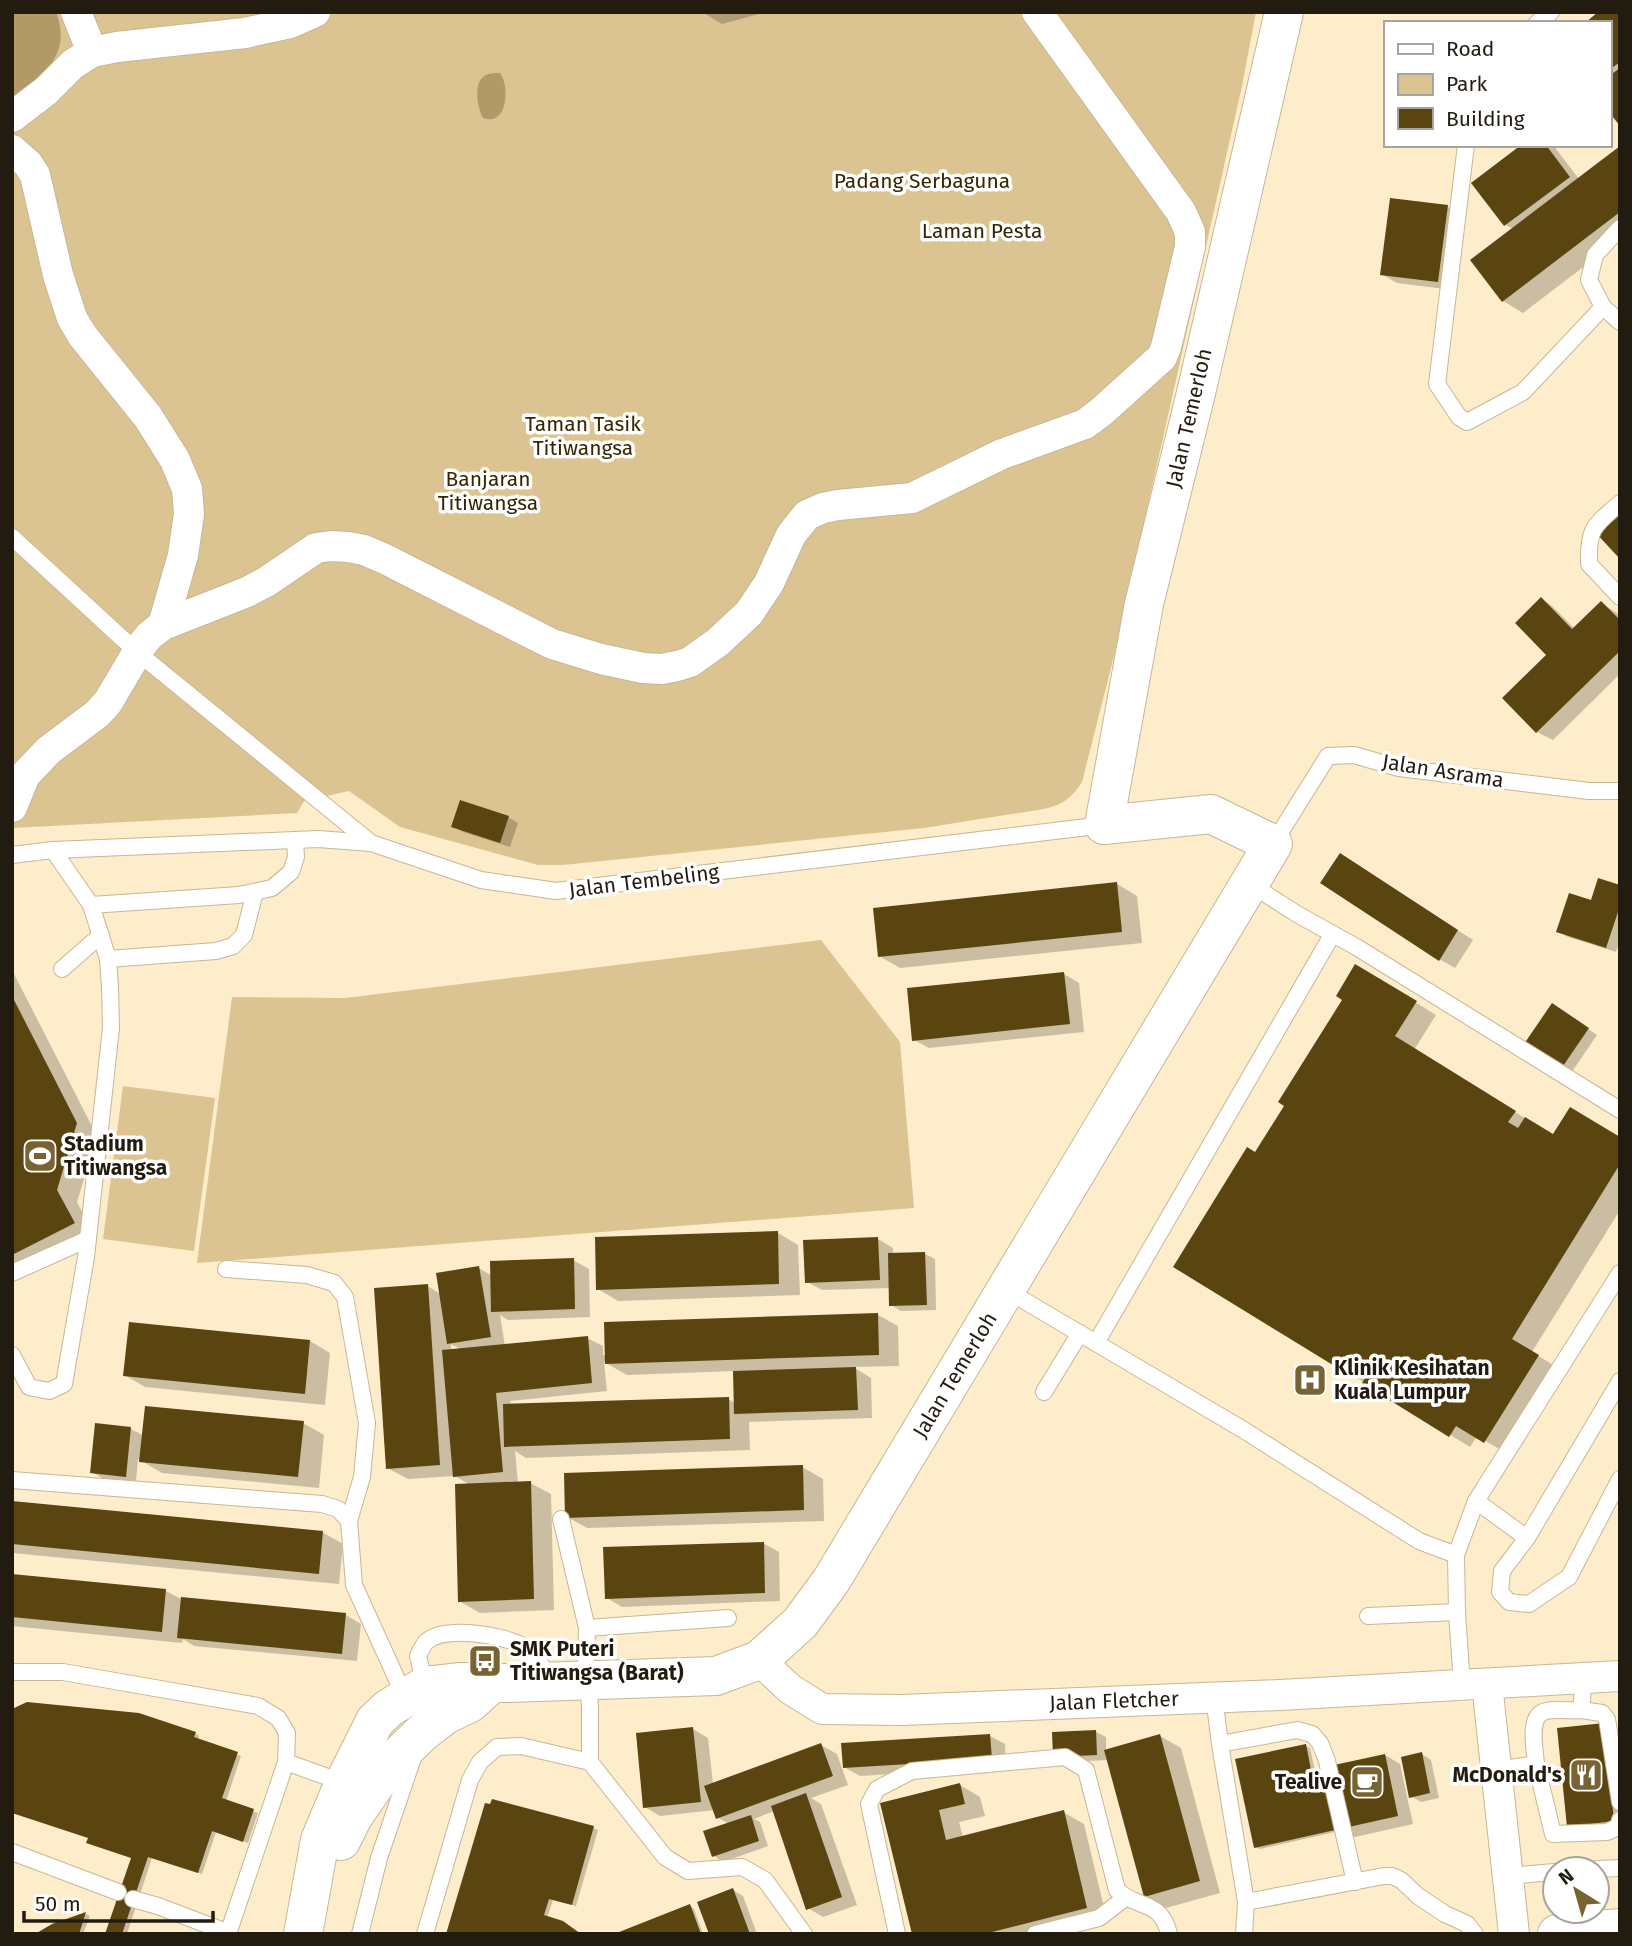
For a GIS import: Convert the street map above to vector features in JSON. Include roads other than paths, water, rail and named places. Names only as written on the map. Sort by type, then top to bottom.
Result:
[{"type":"street","points":[[76,12],[92,52]]},
{"type":"street","points":[[12,117],[46,91],[73,64],[92,52],[245,33],[290,23],[315,12]]},
{"type":"street","points":[[12,807],[25,775],[49,750],[97,714],[108,702],[149,636],[163,625],[266,582],[316,548],[331,546],[364,550],[552,644],[592,657],[643,668],[677,666],[690,662],[719,642],[749,613],[769,583],[791,535],[807,515],[838,505],[912,498],[1002,454],[1085,424],[1101,412],[1161,357],[1166,347],[1190,247],[1190,232],[1181,212],[1037,12]]},
{"type":"street","name":"Jalan Temerloh","points":[[1104,825],[1144,604],[1284,12]]},
{"type":"street","points":[[12,150],[28,164],[35,175],[58,275],[72,318],[82,335],[148,417],[175,460],[187,489],[189,514],[183,555],[163,625]]},
{"type":"street","name":"Jalan Tembeling","points":[[1104,825],[1211,814],[1273,844]]},
{"type":"street","name":"Jalan Temerloh","points":[[415,1692],[460,1682],[491,1684],[716,1676],[758,1660],[800,1623],[831,1581],[1273,844]]},
{"type":"street","name":"Jalan Fletcher","points":[[758,1660],[790,1689],[822,1709],[901,1710],[1620,1676]]},
{"type":"street","points":[[306,1918],[353,1817],[382,1775],[428,1728],[470,1703],[491,1684]]},
{"type":"street","points":[[1474,1684],[1496,1770],[1514,1934]]},
{"type":"street","points":[[306,1918],[320,1840],[344,1783],[375,1721],[389,1708],[415,1692],[428,1728]]},
{"type":"street","points":[[1558,1934],[1620,1928]]},
{"type":"lane","points":[[1466,147],[1437,384],[1459,417],[1467,422],[1523,392],[1603,307]]},
{"type":"lane","points":[[1620,228],[1595,256],[1589,280],[1603,307],[1620,322]]},
{"type":"lane","points":[[1620,503],[1593,528],[1589,564],[1620,597]]},
{"type":"lane","points":[[12,537],[137,652],[371,843]]},
{"type":"lane","name":"Jalan Asrama","points":[[1273,844],[1328,756],[1354,755],[1399,768],[1589,791],[1620,791]]},
{"type":"lane","name":"Jalan Tembeling","points":[[12,855],[52,850],[318,839],[371,843],[481,880],[556,891],[1104,825]]},
{"type":"lane","points":[[91,905],[255,892],[272,888],[290,873],[296,857],[295,841]]},
{"type":"lane","points":[[12,1355],[29,1387],[49,1391],[64,1384],[88,1240],[111,1028],[108,958],[101,935],[91,905],[52,850]]},
{"type":"lane","points":[[1250,884],[1620,1110]]},
{"type":"lane","points":[[108,958],[216,951],[233,946],[244,935],[255,892]]},
{"type":"lane","points":[[62,969],[101,935]]},
{"type":"lane","points":[[1096,1343],[1332,935]]},
{"type":"lane","points":[[12,1273],[88,1240]]},
{"type":"lane","points":[[226,1269],[307,1275],[334,1283],[345,1297],[367,1423],[362,1477],[349,1521],[354,1585],[415,1692]]},
{"type":"lane","points":[[1474,1684],[1457,1612],[1456,1556],[1476,1501],[1620,1273]]},
{"type":"lane","points":[[1006,1290],[1242,1429],[1419,1541],[1456,1556]]},
{"type":"lane","points":[[1044,1392],[1080,1333]]},
{"type":"lane","points":[[1620,1381],[1527,1538],[1502,1571],[1500,1592],[1509,1602],[1529,1604],[1569,1577],[1620,1479]]},
{"type":"lane","points":[[12,1480],[322,1504],[338,1509],[349,1521]]},
{"type":"lane","points":[[1476,1501],[1527,1538]]},
{"type":"lane","points":[[561,1520],[587,1628],[590,1762],[665,1857],[688,1871],[742,1867],[765,1880],[804,1934]]},
{"type":"lane","points":[[1368,1616],[1457,1612]]},
{"type":"lane","points":[[587,1628],[728,1618]]},
{"type":"lane","points":[[415,1692],[418,1656],[426,1642],[444,1633],[469,1632],[523,1646],[538,1659],[549,1681]]},
{"type":"lane","points":[[12,1672],[63,1672],[258,1706],[278,1718],[287,1732],[286,1762],[228,1933],[12,1852]]},
{"type":"lane","points":[[1581,1710],[1584,1678]]},
{"type":"lane","points":[[1214,1697],[1246,1902],[1244,1934]]},
{"type":"lane","points":[[1620,1802],[1607,1719],[1602,1713],[1581,1710],[1544,1712],[1536,1717],[1536,1764],[1553,1834],[1606,1832],[1618,1827],[1620,1820]]},
{"type":"lane","points":[[360,1934],[379,1857],[428,1728]]},
{"type":"lane","points":[[1220,1744],[1297,1730],[1312,1734],[1327,1760],[1355,1882]]},
{"type":"lane","points":[[425,1934],[470,1780],[480,1762],[497,1746],[521,1746],[590,1762]]},
{"type":"lane","points":[[897,1934],[869,1804],[877,1788],[912,1770],[1065,1757],[1086,1770],[1117,1890],[1125,1898],[1154,1908],[1167,1924],[1169,1934]]},
{"type":"lane","points":[[286,1762],[344,1783]]},
{"type":"lane","points":[[1496,1770],[1536,1764]]},
{"type":"lane","points":[[1507,1876],[1541,1873]]},
{"type":"lane","points":[[1246,1902],[1392,1876],[1445,1914],[1467,1924],[1475,1934]]},
{"type":"lane","points":[[1035,1934],[1099,1919],[1125,1898]]},
{"type":"place","name":"Stadium Titiwangsa","points":[[40,1156]]},
{"type":"place","name":"Klinik Kesihatan Kuala Lumpur","points":[[1310,1380]]},
{"type":"place","name":"SMK Puteri Titiwangsa (Barat)","points":[[485,1661]]},
{"type":"place","name":"McDonald's","points":[[1586,1775]]},
{"type":"place","name":"Tealive","points":[[1367,1782]]},
{"type":"park label","name":"Padang Serbaguna","points":[[922,181]]},
{"type":"park label","name":"Laman Pesta","points":[[982,231]]},
{"type":"park label","name":"Taman Tasik Titiwangsa","points":[[583,436]]},
{"type":"park label","name":"Banjaran Titiwangsa","points":[[488,491]]}]
